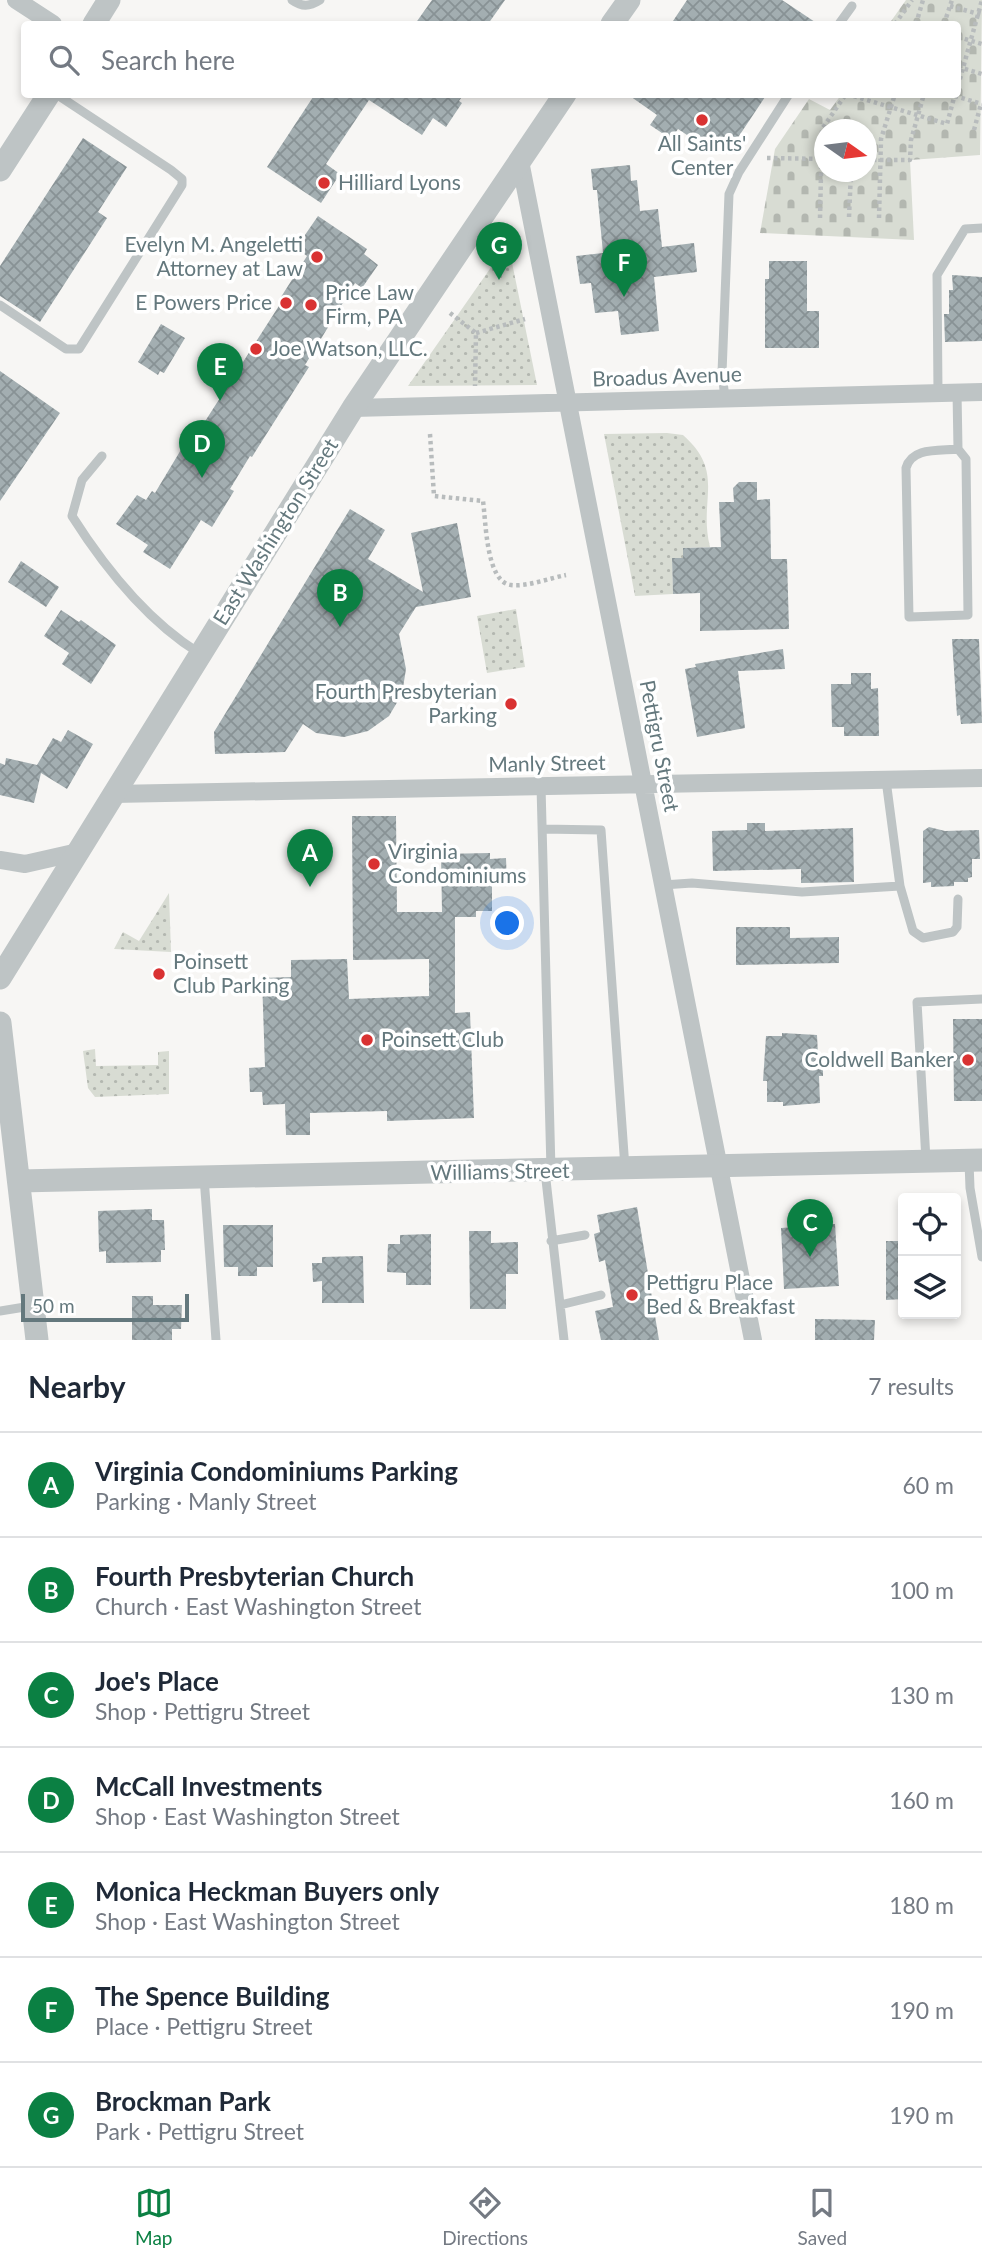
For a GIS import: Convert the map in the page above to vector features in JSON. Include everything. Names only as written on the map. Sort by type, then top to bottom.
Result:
[{"type":"street","points":[[16,0],[48,21]]},
{"type":"street","points":[[96,21],[109,0]]},
{"type":"street","points":[[614,21],[629,0]]},
{"type":"street","points":[[0,170],[46,98]]},
{"type":"street","name":"East Washington Street","points":[[0,978],[353,408],[562,98]]},
{"type":"street","name":"Pettigru Street","points":[[520,161],[753,1340]]},
{"type":"street","name":"Broadus Avenue","points":[[353,408],[982,392]]},
{"type":"street","name":"Manly Street","points":[[113,794],[982,778]]},
{"type":"street","points":[[0,860],[25,864],[78,852]]},
{"type":"street","points":[[0,1023],[37,1340]]},
{"type":"street","name":"Williams Street","points":[[19,1181],[204,1175],[718,1168],[975,1160]]},
{"type":"lane","points":[[292,0],[300,5],[311,5],[320,0]]},
{"type":"lane","points":[[841,21],[852,6]]},
{"type":"lane","points":[[0,305],[66,349],[79,349],[182,185],[182,179],[171,170],[62,98]]},
{"type":"lane","points":[[725,398],[722,373],[729,194],[739,172],[786,98]]},
{"type":"lane","points":[[938,393],[937,275],[965,229],[982,228]]},
{"type":"lane","points":[[957,392],[958,449],[966,459],[968,615],[909,617],[908,460],[919,453],[958,449]]},
{"type":"lane","points":[[102,457],[82,480],[72,516],[96,554],[140,603],[173,636],[200,654]]},
{"type":"lane","points":[[886,780],[887,806],[900,886],[914,932],[923,938],[953,932],[957,927],[958,900]]},
{"type":"lane","points":[[541,786],[548,1171],[551,1241],[564,1340]]},
{"type":"lane","points":[[543,829],[601,830],[625,1169]]},
{"type":"lane","points":[[663,885],[692,883],[786,888],[803,892],[900,886]]},
{"type":"lane","points":[[926,1161],[917,1002],[982,999]]},
{"type":"lane","points":[[975,1160],[970,1188],[982,1257]]},
{"type":"lane","points":[[204,1175],[216,1340]]},
{"type":"lane","points":[[551,1241],[585,1235]]},
{"type":"lane","points":[[560,1305],[601,1296]]},
{"type":"lane","points":[[0,1311],[33,1306]]},
{"type":"path","points":[[897,21],[912,0]]},
{"type":"path","points":[[917,21],[923,0]]},
{"type":"path","points":[[945,21],[952,0]]},
{"type":"path","points":[[961,65],[980,15],[982,0]]},
{"type":"path","points":[[950,6],[980,15]]},
{"type":"path","points":[[961,38],[982,44]]},
{"type":"path","points":[[961,68],[982,74]]},
{"type":"path","points":[[961,97],[982,103],[974,130]]},
{"type":"path","points":[[829,119],[843,98]]},
{"type":"path","points":[[860,98],[947,124],[954,98]]},
{"type":"path","points":[[879,218],[881,139],[894,98]]},
{"type":"path","points":[[877,160],[910,160],[911,140],[923,98]]},
{"type":"path","points":[[767,158],[814,159]]},
{"type":"path","points":[[820,218],[822,182]]},
{"type":"path","points":[[849,217],[851,182]]},
{"type":"path","points":[[450,313],[476,333]]},
{"type":"path","points":[[476,333],[525,319]]},
{"type":"path","points":[[475,386],[476,333]]},
{"type":"path","points":[[430,434],[434,496],[483,501],[492,569],[499,580],[511,585],[566,575]]},
{"type":"green space","points":[[906,0],[982,0],[980,155],[910,160],[914,240],[760,233],[775,149],[809,99],[830,110],[839,98],[961,98],[961,21],[891,21]]},
{"type":"green space","points":[[508,243],[537,385],[408,386]]},
{"type":"green space","points":[[604,434],[683,435],[704,462],[708,487],[707,530],[710,547],[683,548],[683,558],[672,558],[673,594],[635,596]]},
{"type":"green space","points":[[516,609],[525,667],[487,673],[477,616]]},
{"type":"green space","points":[[169,893],[171,952],[114,949],[123,932],[139,941]]},
{"type":"green space","points":[[95,1049],[96,1066],[158,1065],[158,1052],[169,1051],[169,1094],[95,1097],[88,1088],[83,1051]]},
{"type":"building","points":[[432,0],[505,0],[490,21],[417,21]]},
{"type":"building","points":[[687,0],[782,0],[814,21],[673,21]]},
{"type":"building","points":[[312,98],[461,98],[459,101],[462,103],[446,127],[433,118],[422,135],[369,100],[326,164],[340,174],[321,203],[267,167]]},
{"type":"building","name":"All Saints' Center","points":[[633,98],[764,98],[727,154],[718,148],[714,153],[678,129],[671,139],[650,125],[657,115]]},
{"type":"building","points":[[83,138],[127,167],[98,212],[107,218],[40,322],[0,296],[0,266]]},
{"type":"building","points":[[630,165],[631,181],[637,180],[640,211],[658,209],[662,247],[694,243],[697,272],[654,277],[659,331],[621,335],[618,311],[595,313],[591,283],[580,284],[576,256],[603,253],[597,190],[593,190],[591,169]]},
{"type":"building","points":[[318,216],[367,249],[364,254],[378,265],[362,288],[355,283],[305,365],[309,367],[230,489],[234,491],[212,527],[201,520],[170,569],[143,552],[148,545],[116,524],[137,495],[146,500],[152,491],[155,493],[182,448],[186,451],[284,298],[281,297],[307,256],[296,248]]},
{"type":"building","points":[[769,261],[807,261],[807,311],[819,311],[819,348],[765,348],[765,279],[769,279]]},
{"type":"building","points":[[952,275],[982,277],[982,341],[945,342],[944,314],[949,314],[949,290],[953,290]]},
{"type":"building","points":[[161,324],[185,338],[164,373],[160,371],[158,375],[138,362]]},
{"type":"building","points":[[0,371],[60,413],[0,501]]},
{"type":"building","points":[[739,482],[757,482],[757,500],[770,499],[771,559],[787,559],[789,629],[700,631],[700,593],[673,594],[672,558],[683,558],[683,548],[721,547],[719,502],[734,502],[733,488]]},
{"type":"building","points":[[350,509],[385,530],[368,559],[423,592],[411,533],[457,523],[471,597],[416,607],[399,634],[406,669],[402,694],[389,716],[368,731],[344,737],[316,733],[303,724],[285,752],[215,754],[214,732]]},
{"type":"building","points":[[21,561],[59,587],[46,607],[8,582]]},
{"type":"building","points":[[61,610],[79,622],[81,620],[116,645],[91,684],[62,664],[69,653],[44,636]]},
{"type":"building","points":[[952,639],[979,639],[982,723],[961,724],[960,715],[957,716]]},
{"type":"building","points":[[783,649],[785,669],[738,671],[745,728],[697,737],[685,669],[696,667],[695,664]]},
{"type":"building","points":[[851,673],[871,673],[871,689],[878,688],[879,736],[844,736],[844,727],[832,727],[831,684],[851,684]]},
{"type":"building","points":[[68,730],[93,744],[67,789],[41,773],[34,803],[0,795],[0,763],[5,765],[6,758],[37,765],[53,738],[61,742]]},
{"type":"building","name":"Poinsett Club","points":[[352,816],[396,816],[397,912],[442,912],[441,854],[490,853],[490,859],[506,858],[507,885],[492,885],[492,911],[476,911],[476,917],[455,917],[455,1013],[470,1012],[474,1118],[387,1121],[387,1111],[310,1113],[310,1135],[286,1135],[285,1104],[263,1105],[262,1092],[250,1092],[249,1068],[265,1067],[262,978],[291,977],[291,960],[347,959],[349,999],[429,996],[429,959],[353,960]]},
{"type":"building","points":[[747,823],[765,823],[765,831],[853,828],[854,882],[801,883],[801,869],[713,871],[712,831],[747,830]]},
{"type":"building","points":[[929,827],[945,831],[979,830],[980,859],[972,859],[972,877],[968,878],[968,882],[931,887],[931,882],[923,883],[923,831]]},
{"type":"building","points":[[736,927],[790,927],[790,938],[839,937],[839,963],[736,965]]},
{"type":"building","name":"Coldwell Banker","points":[[953,1019],[982,1019],[982,1101],[954,1101]]},
{"type":"building","points":[[782,1033],[817,1035],[818,1055],[823,1055],[823,1076],[819,1076],[820,1103],[783,1106],[783,1102],[767,1102],[767,1081],[763,1081],[766,1036],[782,1036]]},
{"type":"building","points":[[637,1207],[659,1340],[601,1340],[595,1311],[613,1307],[605,1260],[599,1262],[594,1234],[600,1232],[597,1215]]},
{"type":"building","points":[[152,1209],[152,1220],[164,1220],[165,1250],[161,1250],[161,1262],[106,1263],[106,1251],[99,1252],[98,1211]]},
{"type":"building","points":[[835,1224],[839,1286],[784,1289],[781,1228]]},
{"type":"building","points":[[223,1225],[273,1225],[273,1267],[257,1267],[257,1276],[238,1276],[238,1267],[224,1267]]},
{"type":"building","points":[[469,1231],[491,1231],[491,1243],[518,1242],[518,1274],[506,1274],[506,1309],[470,1309]]},
{"type":"building","points":[[431,1234],[431,1285],[406,1285],[406,1273],[387,1272],[388,1244],[400,1244],[400,1235]]},
{"type":"building","points":[[886,1241],[898,1241],[898,1299],[886,1300]]},
{"type":"building","points":[[363,1256],[364,1303],[322,1303],[322,1281],[313,1282],[312,1263],[322,1263],[322,1257]]},
{"type":"building","points":[[132,1296],[153,1296],[153,1305],[182,1305],[181,1329],[172,1329],[172,1340],[132,1340]]},
{"type":"building","points":[[815,1319],[875,1320],[874,1340],[815,1340]]},
{"type":"place","name":"All Saints' Center","points":[[702,120]]},
{"type":"place","name":"Hilliard Lyons","points":[[324,183]]},
{"type":"place","name":"Evelyn M. Angeletti Attorney at Law","points":[[317,257]]},
{"type":"place","name":"Brockman Park","points":[[499,280]]},
{"type":"place","name":"The Spence Building","points":[[624,297]]},
{"type":"place","name":"E Powers Price","points":[[286,303]]},
{"type":"place","name":"Price Law Firm, PA","points":[[311,305]]},
{"type":"place","name":"Joe Watson, LLC.","points":[[256,349]]},
{"type":"place","name":"Monica Heckman Buyers only","points":[[220,401]]},
{"type":"place","name":"McCall Investments","points":[[202,478]]},
{"type":"place","name":"Fourth Presbyterian Church","points":[[340,627]]},
{"type":"place","name":"Fourth Presbyterian Parking","points":[[511,704]]},
{"type":"place","name":"Virginia Condominiums","points":[[374,864]]},
{"type":"place","name":"Virginia Condominiums Parking","points":[[310,887]]},
{"type":"place","name":"Poinsett Club Parking","points":[[159,974]]},
{"type":"place","name":"Poinsett Club","points":[[367,1040]]},
{"type":"place","name":"Coldwell Banker","points":[[968,1060]]},
{"type":"place","name":"Joe's Place","points":[[810,1257]]},
{"type":"place","name":"Pettigru Place Bed & Breakfast","points":[[632,1295]]}]
